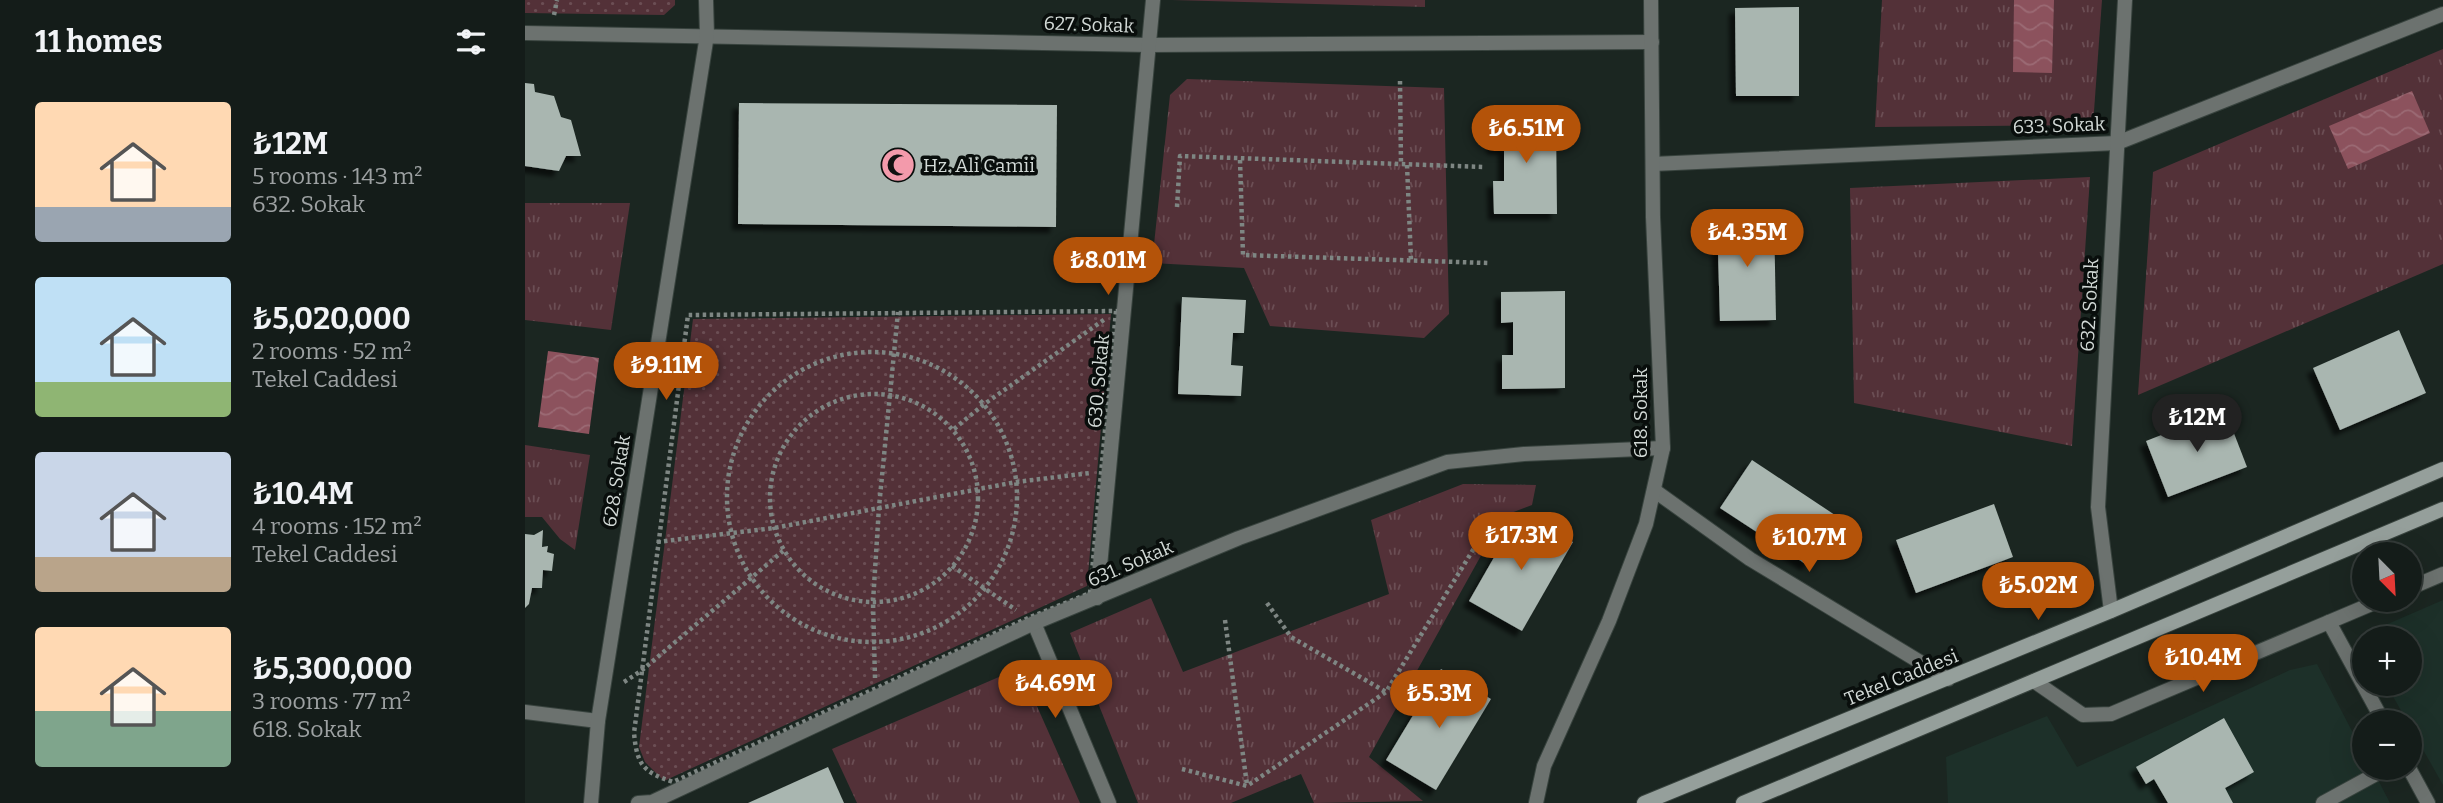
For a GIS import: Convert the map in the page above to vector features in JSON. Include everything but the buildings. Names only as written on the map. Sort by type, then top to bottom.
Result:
[{"type":"main road","name":"Tekel Caddesi","points":[[1644,803],[2112,611],[2443,469]]},
{"type":"main road","points":[[1743,803],[2443,509]]},
{"type":"street","name":"628. Sokak","points":[[591,803],[598,721],[707,35],[706,0]]},
{"type":"street","name":"630. Sokak","points":[[1097,598],[1153,0]]},
{"type":"street","name":"618. Sokak","points":[[1536,803],[1544,766],[1609,621],[1647,524],[1663,448],[1653,164],[1651,0]]},
{"type":"street","name":"632. Sokak","points":[[2112,611],[2098,506],[2125,0]]},
{"type":"street","name":"633. Sokak","points":[[1653,164],[2117,143],[2443,14]]},
{"type":"street","name":"627. Sokak","points":[[525,33],[1149,45],[1651,42]]},
{"type":"street","name":"631. Sokak","points":[[638,803],[652,802],[874,693],[1031,620],[1097,598],[1239,538],[1447,462],[1524,454],[1663,448]]},
{"type":"street","points":[[1655,491],[1750,558],[1948,679]]},
{"type":"street","points":[[2422,583],[2443,574]]},
{"type":"street","points":[[2034,681],[2083,715],[2111,714],[2353,612]]},
{"type":"street","points":[[1031,620],[1109,803]]},
{"type":"street","points":[[2329,622],[2377,710]]},
{"type":"street","points":[[525,712],[598,721]]},
{"type":"street","points":[[2323,803],[2365,780]]},
{"type":"street","points":[[2416,780],[2428,803]]},
{"type":"path","points":[[1400,81],[1411,260]]},
{"type":"path","points":[[1177,207],[1180,156],[1483,167]]},
{"type":"path","points":[[1240,160],[1243,255],[1488,263]]},
{"type":"path","points":[[954,429],[983,405],[1116,311],[1125,299]]},
{"type":"path","points":[[1116,311],[1090,593],[673,782],[651,775],[636,757],[634,733],[688,315],[1116,311]]},
{"type":"path","points":[[874,693],[873,602],[879,507],[898,312]]},
{"type":"path","points":[[866,351],[895,355],[915,358],[958,379],[992,414],[1013,457],[1018,504],[1008,551],[985,589],[947,623],[902,640],[854,643],[808,630],[769,602],[741,564],[726,518],[728,469],[745,424],[777,386],[819,361],[866,351]]},
{"type":"path","points":[[861,394],[892,395],[927,407],[954,429],[972,460],[978,489],[975,528],[953,566],[934,584],[902,599],[873,602],[834,595],[805,577],[783,551],[770,519],[769,484],[779,452],[800,424],[828,404],[861,394]]},
{"type":"path","points":[[657,542],[731,531],[774,528],[1016,482],[1102,472]]},
{"type":"path","points":[[1182,769],[1247,786],[1385,692],[1495,514]]},
{"type":"path","points":[[602,695],[641,671],[783,551]]},
{"type":"path","points":[[953,566],[1031,620]]},
{"type":"path","points":[[1267,603],[1291,637],[1385,692]]},
{"type":"path","points":[[1225,620],[1247,786]]},
{"type":"shaded area","points":[[2443,600],[2443,785],[2422,748],[2422,710],[2401,710],[2393,696],[2422,696],[2422,626],[2383,626],[2415,612],[2422,612],[2422,609]]},
{"type":"shaded area","points":[[2317,664],[2352,731],[2352,780],[2378,780],[2390,803],[1948,803],[1946,757],[2047,716],[2077,767],[2290,670]]},
{"type":"green space","points":[[525,0],[675,0],[675,5],[664,15],[525,13]]},
{"type":"green space","points":[[1172,0],[1425,0],[1425,7]]},
{"type":"green space","points":[[1882,0],[2102,0],[2093,125],[1875,127]]},
{"type":"green space","points":[[2443,49],[2443,264],[2138,395],[2153,172]]},
{"type":"green space","points":[[1187,79],[1444,88],[1449,314],[1424,338],[1270,326],[1244,268],[1152,263],[1170,95]]},
{"type":"green space","points":[[2090,177],[2072,446],[1854,403],[1850,188]]},
{"type":"green space","points":[[525,203],[630,203],[611,330],[525,320]]},
{"type":"green space","points":[[1111,314],[1087,586],[664,781],[645,762],[639,747],[693,319]]},
{"type":"green space","points":[[525,445],[590,455],[575,550],[560,539],[542,517],[525,517]]},
{"type":"green space","points":[[1463,484],[1536,485],[1532,505],[1503,516],[1369,757],[1423,801],[1314,803],[1301,774],[1231,803],[1138,803],[1070,633],[1151,598],[1183,672],[1389,594],[1371,520]]},
{"type":"green space","points":[[1020,668],[1080,803],[857,803],[832,749]]},
{"type":"water","points":[[2014,0],[2054,0],[2052,73],[2013,72]]},
{"type":"water","points":[[2412,91],[2430,133],[2348,169],[2329,126]]},
{"type":"water","points":[[548,351],[599,358],[589,434],[538,427]]},
{"type":"place","name":"Hz. Ali Camii","points":[[898,165]]}]
